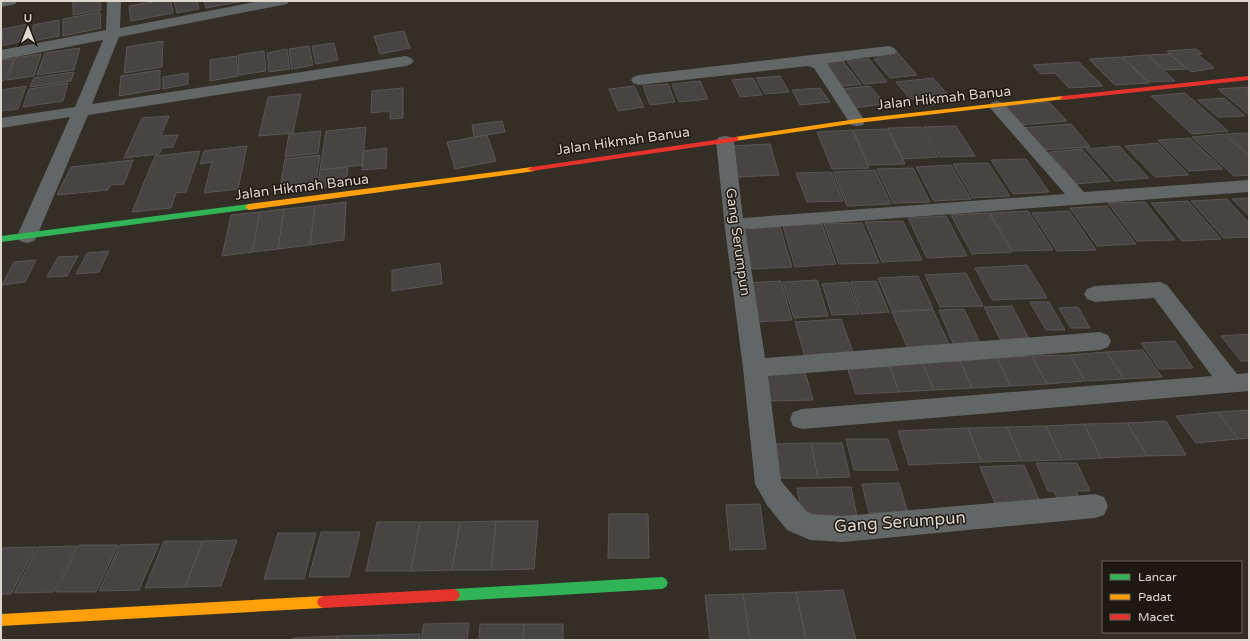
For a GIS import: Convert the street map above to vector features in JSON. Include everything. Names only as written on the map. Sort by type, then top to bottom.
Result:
[{"type":"street","points":[[1,2],[10,1]]},
{"type":"street","points":[[27,236],[79,117],[113,34],[114,1]]},
{"type":"street","points":[[1,55],[282,1]]},
{"type":"street","points":[[639,80],[889,51]]},
{"type":"street","points":[[1,136],[79,117],[406,61]]},
{"type":"street","points":[[809,61],[820,65],[858,121]]},
{"type":"street","name":"Jalan Hikmah Banua","points":[[1,239],[384,190],[858,121],[1249,78]]},
{"type":"street","points":[[1,123],[79,117],[361,81]]},
{"type":"street","points":[[997,106],[1079,198]]},
{"type":"street","name":"Gang Serumpun","points":[[725,141],[735,229],[755,368],[768,484],[787,510],[798,521],[810,527],[843,529],[1095,506]]},
{"type":"street","points":[[750,223],[1249,186]]},
{"type":"street","points":[[1095,294],[1160,290],[1240,382]]},
{"type":"street","points":[[755,368],[1100,341]]},
{"type":"street","points":[[802,419],[1240,382]]},
{"type":"street","points":[[1,620],[662,583]]},
{"type":"building","points":[[73,1],[100,1],[101,10],[73,15]]},
{"type":"building","points":[[158,1],[171,1],[173,13],[131,21],[129,6]]},
{"type":"building","points":[[174,1],[197,1],[199,9],[177,13]]},
{"type":"building","points":[[204,1],[244,1],[206,8]]},
{"type":"building","points":[[100,12],[101,28],[63,36],[63,19]]},
{"type":"building","points":[[59,20],[59,36],[33,41],[33,25]]},
{"type":"building","points":[[29,24],[28,40],[1,46],[3,29]]},
{"type":"building","points":[[404,31],[410,48],[380,54],[374,36]]},
{"type":"building","points":[[163,41],[162,67],[124,73],[127,47]]},
{"type":"building","points":[[334,43],[338,60],[316,64],[312,46]]},
{"type":"building","points":[[309,46],[313,65],[292,69],[289,49]]},
{"type":"building","points":[[80,48],[74,70],[37,75],[45,53]]},
{"type":"building","points":[[287,49],[290,69],[269,72],[267,53]]},
{"type":"building","points":[[1196,49],[1202,54],[1197,54],[1214,68],[1191,72],[1167,51]]},
{"type":"building","points":[[264,51],[266,71],[239,75],[238,55]]},
{"type":"building","points":[[897,52],[917,75],[890,78],[874,59],[879,59],[875,54]]},
{"type":"building","points":[[41,54],[34,76],[7,80],[15,58]]},
{"type":"building","points":[[1169,54],[1187,69],[1165,70],[1148,55]]},
{"type":"building","points":[[1147,55],[1175,81],[1149,82],[1122,57]]},
{"type":"building","points":[[236,56],[238,76],[210,81],[210,60]]},
{"type":"building","points":[[1121,57],[1149,83],[1115,85],[1089,59]]},
{"type":"building","points":[[14,59],[5,80],[1,81],[1,60]]},
{"type":"building","points":[[869,59],[887,82],[864,84],[847,61]]},
{"type":"building","points":[[843,61],[861,84],[838,87],[821,63]]},
{"type":"building","points":[[1079,62],[1103,86],[1069,88],[1055,73],[1041,74],[1033,65]]},
{"type":"building","points":[[160,70],[160,89],[119,96],[121,76]]},
{"type":"building","points":[[74,72],[71,81],[30,87],[34,78]]},
{"type":"building","points":[[188,73],[188,84],[163,89],[163,77]]},
{"type":"building","points":[[780,76],[789,92],[765,94],[756,78]]},
{"type":"building","points":[[753,78],[762,95],[740,97],[732,80]]},
{"type":"building","points":[[933,78],[948,95],[937,96],[943,103],[924,105],[918,99],[910,99],[896,82]]},
{"type":"building","points":[[700,81],[708,99],[679,102],[672,84]]},
{"type":"building","points":[[68,83],[63,101],[23,107],[29,89]]},
{"type":"building","points":[[668,84],[675,102],[650,105],[643,86]]},
{"type":"building","points":[[26,86],[18,109],[1,111],[1,90]]},
{"type":"building","points":[[634,86],[644,107],[618,111],[609,89]]},
{"type":"building","points":[[870,86],[885,104],[853,108],[840,89]]},
{"type":"building","points":[[1248,87],[1249,115],[1218,89]]},
{"type":"building","points":[[403,88],[403,118],[390,119],[390,111],[371,113],[372,91]]},
{"type":"building","points":[[820,88],[830,102],[800,105],[792,90]]},
{"type":"building","points":[[1185,93],[1228,131],[1192,134],[1151,96]]},
{"type":"building","points":[[301,94],[293,133],[259,136],[268,97]]},
{"type":"building","points":[[1224,98],[1245,116],[1218,117],[1198,100]]},
{"type":"building","points":[[1049,102],[1067,121],[1019,125],[1003,106]]},
{"type":"building","points":[[169,116],[161,136],[178,135],[173,147],[162,148],[159,154],[124,158],[142,118]]},
{"type":"building","points":[[502,121],[505,132],[474,137],[472,125]]},
{"type":"building","points":[[1071,124],[1090,147],[1040,150],[1021,128]]},
{"type":"building","points":[[956,126],[975,156],[940,157],[923,127]]},
{"type":"building","points":[[366,127],[362,165],[320,170],[326,131]]},
{"type":"building","points":[[921,127],[938,157],[903,159],[888,128]]},
{"type":"building","points":[[887,129],[905,164],[869,165],[853,130]]},
{"type":"building","points":[[852,130],[869,168],[832,169],[817,132]]},
{"type":"building","points":[[321,131],[318,153],[285,157],[289,134]]},
{"type":"building","points":[[1249,133],[1249,155],[1226,134]]},
{"type":"building","points":[[1224,134],[1249,156],[1249,175],[1234,176],[1192,137]]},
{"type":"building","points":[[487,135],[496,161],[455,169],[447,142]]},
{"type":"building","points":[[1190,138],[1223,169],[1189,171],[1158,140]]},
{"type":"building","points":[[1158,143],[1189,175],[1155,177],[1125,146]]},
{"type":"building","points":[[770,144],[779,175],[738,177],[729,146]]},
{"type":"building","points":[[247,146],[238,189],[204,193],[212,162],[200,164],[204,151]]},
{"type":"building","points":[[1119,146],[1149,178],[1115,181],[1086,149]]},
{"type":"building","points":[[387,148],[386,168],[362,170],[364,151]]},
{"type":"building","points":[[1082,149],[1110,181],[1076,184],[1049,152]]},
{"type":"building","points":[[200,151],[186,192],[176,193],[171,208],[132,212],[155,156]]},
{"type":"building","points":[[320,155],[315,188],[279,193],[285,159]]},
{"type":"building","points":[[1026,159],[1049,192],[1013,194],[991,160]]},
{"type":"building","points":[[133,160],[124,184],[110,185],[108,190],[57,195],[71,167]]},
{"type":"building","points":[[988,163],[1010,196],[973,198],[953,164]]},
{"type":"building","points":[[951,165],[971,199],[934,201],[916,167]]},
{"type":"building","points":[[348,167],[346,184],[317,188],[320,170]]},
{"type":"building","points":[[913,168],[930,202],[893,203],[877,169]]},
{"type":"building","points":[[875,170],[891,204],[847,206],[833,172]]},
{"type":"building","points":[[831,172],[843,201],[807,202],[796,173]]},
{"type":"building","points":[[1249,198],[1249,216],[1232,199]]},
{"type":"building","points":[[1227,199],[1249,223],[1249,237],[1224,238],[1191,201]]},
{"type":"building","points":[[1188,201],[1221,239],[1182,241],[1151,203]]},
{"type":"building","points":[[346,202],[344,240],[310,245],[315,206]]},
{"type":"building","points":[[1145,202],[1175,240],[1137,241],[1108,203]]},
{"type":"building","points":[[315,206],[310,245],[278,249],[284,209]]},
{"type":"building","points":[[1107,206],[1136,244],[1097,246],[1070,208]]},
{"type":"building","points":[[284,209],[278,249],[252,252],[260,212]]},
{"type":"building","points":[[1028,211],[1053,250],[1013,251],[990,213]]},
{"type":"building","points":[[1069,211],[1096,250],[1057,251],[1032,213]]},
{"type":"building","points":[[260,212],[252,252],[222,256],[231,215]]},
{"type":"building","points":[[989,213],[1012,252],[972,254],[951,215]]},
{"type":"building","points":[[946,216],[967,256],[927,258],[908,218]]},
{"type":"building","points":[[903,221],[922,260],[882,262],[865,222]]},
{"type":"building","points":[[862,223],[879,263],[839,264],[824,224]]},
{"type":"building","points":[[822,224],[836,264],[795,267],[783,226]]},
{"type":"building","points":[[780,227],[792,267],[752,269],[742,228]]},
{"type":"building","points":[[109,251],[99,272],[76,274],[87,253]]},
{"type":"building","points":[[78,256],[67,276],[47,277],[58,257]]},
{"type":"building","points":[[36,260],[25,282],[2,285],[14,262]]},
{"type":"building","points":[[440,263],[442,284],[392,291],[392,270]]},
{"type":"building","points":[[1027,265],[1047,298],[992,300],[975,268]]},
{"type":"building","points":[[966,273],[983,306],[940,307],[925,275]]},
{"type":"building","points":[[918,276],[933,309],[892,311],[878,278]]},
{"type":"building","points":[[817,280],[828,316],[794,318],[783,282]]},
{"type":"building","points":[[781,281],[792,320],[757,322],[747,283]]},
{"type":"building","points":[[876,281],[889,312],[861,314],[850,282]]},
{"type":"building","points":[[848,282],[859,314],[832,315],[822,284]]},
{"type":"building","points":[[1030,302],[1049,302],[1065,330],[1046,330]]},
{"type":"building","points":[[1012,306],[1030,341],[1001,341],[984,307]]},
{"type":"building","points":[[1078,307],[1090,328],[1071,328],[1059,308]]},
{"type":"building","points":[[964,309],[981,345],[954,346],[939,310]]},
{"type":"building","points":[[933,310],[950,346],[908,349],[892,312]]},
{"type":"building","points":[[841,319],[854,355],[805,357],[795,322]]},
{"type":"building","points":[[1249,334],[1249,361],[1241,361],[1221,336]]},
{"type":"building","points":[[1175,341],[1193,368],[1159,369],[1141,343]]},
{"type":"building","points":[[1143,350],[1162,377],[1124,379],[1106,352]]},
{"type":"building","points":[[1106,352],[1124,379],[1085,381],[1070,355]]},
{"type":"building","points":[[1070,355],[1085,381],[1047,384],[1032,356]]},
{"type":"building","points":[[1032,356],[1047,384],[1010,386],[997,358]]},
{"type":"building","points":[[997,358],[1010,386],[972,388],[960,361]]},
{"type":"building","points":[[960,361],[972,388],[934,390],[922,362]]},
{"type":"building","points":[[922,362],[934,390],[899,392],[889,365]]},
{"type":"building","points":[[889,365],[899,392],[856,394],[847,367]]},
{"type":"building","points":[[804,368],[813,400],[771,401],[764,370]]},
{"type":"building","points":[[1249,410],[1249,438],[1238,439],[1218,412]]},
{"type":"building","points":[[1218,412],[1238,439],[1196,443],[1176,416]]},
{"type":"building","points":[[1166,421],[1186,455],[1147,456],[1127,423]]},
{"type":"building","points":[[1127,423],[1147,456],[1101,458],[1084,424]]},
{"type":"building","points":[[1084,424],[1101,458],[1062,460],[1046,426]]},
{"type":"building","points":[[1046,426],[1062,460],[1022,461],[1007,427]]},
{"type":"building","points":[[1007,427],[1022,461],[981,462],[968,428]]},
{"type":"building","points":[[968,428],[981,462],[909,465],[898,431]]},
{"type":"building","points":[[846,439],[888,439],[898,470],[854,470]]},
{"type":"building","points":[[811,443],[842,443],[850,477],[818,478]]},
{"type":"building","points":[[811,443],[818,478],[778,478],[773,444]]},
{"type":"building","points":[[1036,463],[1077,463],[1090,491],[1076,491],[1079,498],[1057,498],[1054,491],[1048,491]]},
{"type":"building","points":[[1024,465],[1040,502],[995,503],[980,467]]},
{"type":"building","points":[[899,483],[908,513],[869,513],[862,484]]},
{"type":"building","points":[[851,487],[858,521],[803,521],[797,488]]},
{"type":"building","points":[[760,504],[766,549],[730,550],[726,505]]},
{"type":"building","points":[[609,514],[648,514],[649,558],[608,558]]},
{"type":"building","points":[[496,521],[538,521],[534,569],[491,570]]},
{"type":"building","points":[[496,521],[491,570],[452,570],[460,522]]},
{"type":"building","points":[[377,522],[420,522],[411,571],[366,571]]},
{"type":"building","points":[[420,522],[460,522],[452,570],[411,571]]},
{"type":"building","points":[[321,532],[360,532],[349,577],[309,577]]},
{"type":"building","points":[[278,533],[316,533],[304,579],[264,579]]},
{"type":"building","points":[[237,540],[221,586],[185,587],[203,541]]},
{"type":"building","points":[[164,541],[203,541],[185,587],[145,588]]},
{"type":"building","points":[[159,544],[139,590],[99,591],[120,545]]},
{"type":"building","points":[[79,545],[118,545],[96,592],[56,592]]},
{"type":"building","points":[[77,546],[54,592],[14,593],[38,547]]},
{"type":"building","points":[[36,547],[11,594],[1,594],[1,548]]},
{"type":"building","points":[[843,590],[856,640],[806,640],[796,592]]},
{"type":"building","points":[[796,592],[806,640],[750,640],[743,594]]},
{"type":"building","points":[[743,594],[750,640],[710,640],[705,595]]},
{"type":"building","points":[[469,623],[467,640],[421,640],[424,624]]},
{"type":"building","points":[[480,624],[524,624],[523,640],[479,640]]},
{"type":"building","points":[[524,624],[563,624],[563,640],[523,640]]},
{"type":"building","points":[[420,634],[419,640],[378,640],[379,635]]},
{"type":"building","points":[[379,635],[378,640],[336,640],[337,636]]},
{"type":"building","points":[[337,636],[336,640],[292,640],[293,638]]},
{"type":"traffic: fast","points":[[1,239],[249,207]]},
{"type":"traffic: fast","points":[[454,595],[662,583]]},
{"type":"traffic: slow","points":[[735,139],[857,121],[1063,98]]},
{"type":"traffic: slow","points":[[249,207],[532,169]]},
{"type":"traffic: slow","points":[[1,620],[323,602]]},
{"type":"traffic: jam","points":[[1063,98],[1249,78]]},
{"type":"traffic: jam","points":[[532,169],[735,139]]},
{"type":"traffic: jam","points":[[323,602],[454,595]]}]
